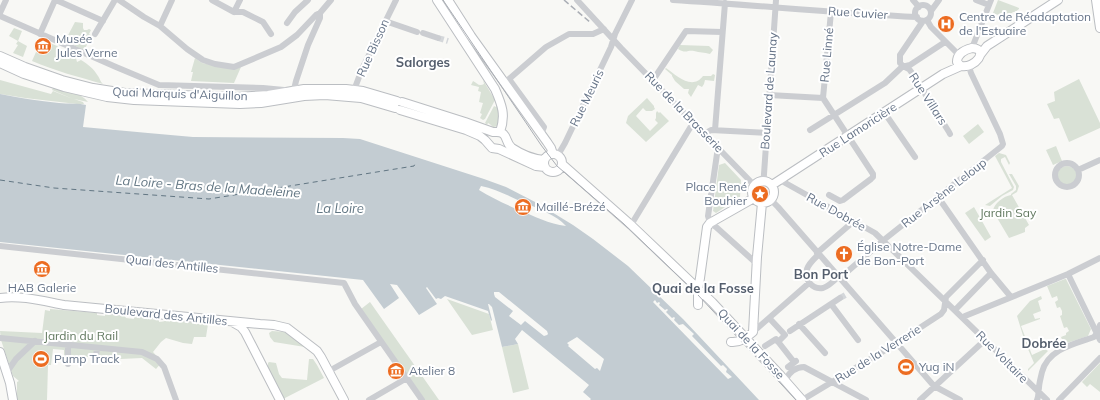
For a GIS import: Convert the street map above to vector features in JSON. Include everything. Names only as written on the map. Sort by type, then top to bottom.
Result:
[{"type":"main road","points":[[437,0],[492,83],[501,103],[504,119],[497,132],[489,137],[489,144]]},
{"type":"main road","points":[[399,105],[497,132],[505,136],[509,145],[519,152],[545,164],[549,171],[554,172],[560,170],[562,164],[561,159],[556,155],[471,36],[448,0]]},
{"type":"main road","points":[[976,50],[978,60],[961,62],[966,50],[976,50],[987,46],[1058,0]]},
{"type":"main road","points":[[1096,0],[1100,28]]},
{"type":"main road","name":"Quai Marquis d'Aiguillon","points":[[0,56],[51,77],[92,91]]},
{"type":"main road","name":"Rue Lamoricière","points":[[772,185],[848,137],[961,62]]},
{"type":"main road","name":"Quai Marquis d'Aiguillon","points":[[0,63],[24,74],[50,83],[134,100],[240,104],[261,103],[293,95],[304,96],[353,93],[361,98],[399,105]]},
{"type":"main road","points":[[399,105],[480,136],[493,148],[499,149],[536,166],[545,164]]},
{"type":"main road","points":[[499,149],[504,146],[506,141]]},
{"type":"main road","points":[[545,164],[548,156],[556,155]]},
{"type":"main road","name":"Quai de la Fosse","points":[[562,164],[631,225],[712,302],[802,400]]},
{"type":"main road","points":[[764,181],[772,185],[775,193],[768,202],[757,202],[752,191],[754,185],[758,182],[764,181]]},
{"type":"main road","points":[[698,305],[698,289],[707,228],[710,223],[754,198]]},
{"type":"main road","points":[[731,342],[746,338],[753,332],[756,263],[762,203]]},
{"type":"main road","name":"Boulevard des Antilles","points":[[0,298],[11,297],[41,300],[64,305],[274,325],[287,328],[317,351],[344,400]]},
{"type":"main road","points":[[227,321],[235,323],[241,327],[280,400]]},
{"type":"main road","points":[[0,352],[7,372],[13,400]]},
{"type":"street","points":[[0,13],[6,0]]},
{"type":"street","points":[[40,34],[55,0],[103,21]]},
{"type":"street","points":[[95,34],[115,0]]},
{"type":"street","points":[[120,0],[160,26],[203,60],[215,64],[234,67],[281,47],[320,13],[331,0]]},
{"type":"street","points":[[160,26],[172,0]]},
{"type":"street","points":[[212,0],[234,12],[243,12],[263,22],[272,34]]},
{"type":"street","points":[[234,12],[240,0]]},
{"type":"street","points":[[287,23],[295,12],[308,0]]},
{"type":"street","name":"Rue Bisson","points":[[353,93],[362,69],[396,0]]},
{"type":"street","name":"Rue de la Brasserie","points":[[577,0],[693,123],[754,185]]},
{"type":"street","name":"Rue Meuris","points":[[556,155],[571,131],[612,47],[615,34],[632,0]]},
{"type":"street","name":"Rue Cuvier","points":[[673,0],[724,3],[776,3],[830,12],[917,17]]},
{"type":"street","points":[[913,0],[923,4],[931,11]]},
{"type":"street","points":[[903,66],[900,63],[900,55],[925,20],[931,16],[931,11],[939,0]]},
{"type":"street","points":[[976,0],[990,2],[976,50]]},
{"type":"street","points":[[715,130],[724,3]]},
{"type":"street","name":"Boulevard de Launay","points":[[762,203],[776,3]]},
{"type":"street","points":[[923,4],[916,12],[919,20],[925,20]]},
{"type":"street","name":"Rue Linné","points":[[823,98],[830,12]]},
{"type":"street","points":[[0,16],[116,67],[159,84],[263,88],[293,95],[308,45],[320,18],[320,13]]},
{"type":"street","points":[[925,20],[961,62]]},
{"type":"street","points":[[385,21],[438,38]]},
{"type":"street","points":[[541,134],[544,127],[509,79],[546,47],[570,34],[593,34],[604,29]]},
{"type":"street","points":[[653,80],[686,31],[722,32]]},
{"type":"street","points":[[810,130],[885,83],[903,66],[910,65],[945,42]]},
{"type":"street","name":"Rue Arsène Leloup","points":[[809,283],[813,286],[822,288],[839,278],[999,149],[1003,144],[1000,134],[971,73],[961,62]]},
{"type":"street","name":"Rue Villars","points":[[903,66],[909,69],[912,73],[950,134]]},
{"type":"street","points":[[769,95],[823,98],[873,174],[871,179],[843,200],[829,194]]},
{"type":"street","points":[[884,112],[916,157]]},
{"type":"street","points":[[631,225],[693,123]]},
{"type":"street","points":[[704,134],[715,130],[767,133]]},
{"type":"street","points":[[718,147],[708,216],[710,223],[716,226],[756,263]]},
{"type":"street","points":[[1078,170],[1100,160]]},
{"type":"street","name":"Rue Dobrée","points":[[780,180],[875,233],[956,311]]},
{"type":"street","points":[[938,197],[991,273],[1011,297]]},
{"type":"street","points":[[771,200],[839,278],[849,293],[897,343],[934,386],[960,400]]},
{"type":"street","points":[[753,332],[770,319],[809,283],[806,275],[807,268],[810,263],[854,221]]},
{"type":"street","name":"Quai des Antilles","points":[[0,246],[344,283],[355,304],[381,342]]},
{"type":"street","points":[[963,318],[1068,274],[1100,258]]},
{"type":"street","name":"Rue de la Verrerie","points":[[802,400],[897,343],[941,314],[944,310],[943,299],[946,298],[983,260]]},
{"type":"street","points":[[956,311],[991,273]]},
{"type":"street","points":[[1068,274],[1100,340]]},
{"type":"street","points":[[790,331],[840,298]]},
{"type":"street","points":[[831,304],[858,340]]},
{"type":"street","name":"Rue Voltaire","points":[[956,311],[1047,400]]},
{"type":"street","points":[[754,313],[762,318],[770,319],[785,336],[778,342]]},
{"type":"street","points":[[248,338],[248,325],[250,323]]},
{"type":"street","points":[[799,324],[826,353]]},
{"type":"street","points":[[1037,400],[1039,397],[1039,385],[1043,367],[1054,353],[1094,337],[1100,325]]},
{"type":"street","points":[[0,338],[142,352],[157,359],[164,367],[176,400]]},
{"type":"street","points":[[765,346],[776,340],[796,362],[788,367]]},
{"type":"street","points":[[920,400],[985,340]]},
{"type":"street","points":[[7,372],[16,359],[35,341]]},
{"type":"street","points":[[329,371],[381,342],[422,400]]},
{"type":"street","points":[[68,344],[68,364]]},
{"type":"street","points":[[97,348],[97,360]]},
{"type":"street","points":[[129,358],[130,351]]},
{"type":"street","points":[[1059,400],[1100,358]]},
{"type":"street","points":[[785,380],[794,370],[804,367],[866,400]]},
{"type":"street","points":[[369,400],[407,378]]},
{"type":"green space","points":[[998,0],[1019,9],[1006,18],[993,13]]},
{"type":"green space","points":[[75,22],[83,23],[84,30],[91,30],[89,34],[92,36],[84,50],[65,41]]},
{"type":"green space","points":[[14,28],[22,31],[18,41],[9,36]]},
{"type":"green space","points":[[18,41],[27,46],[23,57],[13,53],[18,45],[16,44]]},
{"type":"green space","points":[[50,43],[57,46],[67,55],[76,58],[77,62],[81,60],[89,65],[103,84],[58,71],[32,61],[36,52],[45,55]]},
{"type":"green space","points":[[680,45],[709,46],[713,50],[710,54],[694,51],[685,52],[678,49]]},
{"type":"green space","points":[[195,58],[202,63],[233,69],[241,67],[234,83],[191,81],[193,72],[191,72]]},
{"type":"green space","points":[[666,68],[679,78],[689,82],[694,82],[703,76],[711,76],[713,74],[715,75],[714,81],[705,80],[702,87],[698,85],[691,97],[688,93],[689,89],[684,89],[675,81],[672,75],[665,69]]},
{"type":"green space","points":[[1079,79],[1100,123],[1100,128],[1069,142],[1059,118],[1054,119],[1047,104],[1055,101],[1054,92]]},
{"type":"green space","points":[[0,80],[51,94],[53,91],[73,99],[52,90],[53,88],[68,91],[81,96],[88,102],[74,99],[83,102],[84,104],[77,104],[0,94]]},
{"type":"green space","points":[[483,80],[495,100],[485,119],[483,120],[480,118],[483,103],[479,102],[481,92],[478,91],[479,87],[471,85],[473,81],[479,85],[482,85],[484,84]]},
{"type":"green space","points":[[647,98],[655,109],[652,111],[646,111],[643,108],[636,116],[650,131],[658,123],[655,120],[657,111],[669,121],[646,142],[626,123],[628,116]]},
{"type":"green space","points":[[497,105],[499,114],[498,125],[493,127],[488,123],[487,125],[485,123],[494,106],[496,107]]},
{"type":"green space","points":[[978,124],[984,132],[969,144],[963,136]]},
{"type":"green space","points":[[1056,146],[1062,161],[1053,165],[1046,150]]},
{"type":"green space","points":[[999,153],[1006,155],[1010,163],[1009,165],[1005,157],[1001,159],[1001,162],[1014,187],[1013,190],[1002,196],[990,206],[985,205],[1012,188],[995,156]]},
{"type":"green space","points":[[725,163],[741,180],[740,197],[716,213],[713,211],[719,165]]},
{"type":"green space","points":[[1067,166],[1074,169],[1077,176],[1074,183],[1067,186],[1060,183],[1057,176],[1060,169]]},
{"type":"green space","name":"Jardin Say","points":[[1009,174],[1012,174],[1019,186],[1017,192],[1012,195],[1029,225],[1025,228],[1025,232],[1009,238],[993,211],[995,205],[1000,200],[1011,195],[1016,190],[1016,186]]},
{"type":"green space","points":[[974,207],[991,237],[985,241],[965,213]]},
{"type":"green space","points":[[1065,279],[1091,329],[1088,336],[1064,344],[1061,337],[1066,335],[1069,331],[1067,327],[1064,328],[1060,316],[1062,315],[1062,311],[1060,307],[1057,308],[1055,302],[1058,300],[1057,296],[1052,298],[1047,286]]},
{"type":"green space","points":[[1041,296],[1042,299],[1038,301],[1041,311],[1033,314],[1035,319],[1040,319],[1021,326],[1032,355],[1045,349],[1048,351],[1028,371],[1034,363],[1025,342],[1017,316],[1030,301]]},
{"type":"green space","points":[[447,299],[489,314],[493,330],[472,335]]},
{"type":"green space","points":[[370,302],[439,400],[425,400],[361,309]]},
{"type":"green space","name":"Jardin du Rail","points":[[50,309],[97,313],[97,315],[105,316],[105,314],[125,316],[126,318],[134,319],[134,317],[159,320],[159,322],[167,321],[208,324],[206,337],[194,337],[192,344],[166,338],[161,342],[153,352],[162,362],[156,369],[142,358],[99,360],[93,362],[91,356],[64,364],[64,350],[53,349],[51,365],[48,365],[47,400],[17,400],[17,382],[19,381],[13,376],[1,340],[0,331],[42,333],[45,310],[50,311]]},
{"type":"green space","points":[[272,331],[286,332],[305,347],[274,342],[269,333]]},
{"type":"green space","points":[[518,344],[529,389],[513,393],[502,347]]},
{"type":"green space","points":[[309,359],[313,359],[324,378],[283,399],[268,368],[268,363],[276,363],[279,374],[282,378],[307,380]]},
{"type":"green space","points":[[1100,363],[1100,392],[1090,384],[1087,387],[1082,382]]},
{"type":"water","name":"La Loire","points":[[0,94],[44,101],[86,105],[83,127],[193,137],[360,139],[506,187],[537,203],[573,225],[628,266],[683,319],[759,400],[590,400],[591,399],[583,392],[589,385],[522,330],[515,339],[518,344],[502,347],[492,307],[489,304],[491,321],[488,311],[445,296],[441,299],[436,299],[427,287],[426,288],[437,304],[419,315],[397,285],[390,284],[399,298],[384,309],[363,280],[0,242]],"holes":[[[481,186],[487,187],[547,213],[566,226],[554,224],[536,217],[479,190]]]},
{"type":"pier","points":[[494,292],[499,292],[547,331],[548,334],[544,336],[525,321],[521,325],[509,316],[513,311],[495,297]]},
{"type":"pier","points":[[655,300],[657,303],[660,303],[659,305],[665,310],[668,310],[666,312],[672,318],[675,318],[674,320],[679,325],[683,324],[694,334],[692,336],[721,366],[723,365],[727,369],[726,372],[732,377],[728,379],[653,302]]},
{"type":"pier","points":[[577,337],[604,359],[600,371],[597,368],[595,369],[568,346],[569,345],[567,343]]},
{"type":"ferry route","points":[[0,180],[54,188],[209,199],[414,166],[415,164]]},
{"type":"tunnel","points":[[438,38],[448,41]]},
{"type":"tunnel","points":[[840,298],[847,294]]},
{"type":"tram line","points":[[443,0],[541,145],[557,166],[624,224],[698,295],[796,400]]},
{"type":"railway","points":[[564,0],[591,23]]},
{"type":"place","name":"Centre de Réadaptation de l'Estuaire","points":[[946,24]]},
{"type":"place","name":"Musée Jules Verne","points":[[43,46]]},
{"type":"place","name":"Place René Bouhier","points":[[760,194]]},
{"type":"place","name":"Maillé-Brézé","points":[[523,207]]},
{"type":"place","name":"Église Notre-Dame de Bon-Port","points":[[844,254]]},
{"type":"place","name":"HAB Galerie","points":[[42,269]]},
{"type":"place","name":"Pump Track","points":[[41,359]]},
{"type":"place","name":"Yug iN","points":[[906,367]]},
{"type":"place","name":"Atelier 8","points":[[396,371]]},
{"type":"district","name":"Salorges","points":[[423,62]]},
{"type":"district","name":"Bon Port","points":[[821,274]]},
{"type":"district","name":"Quai de la Fosse","points":[[703,288]]},
{"type":"district","name":"Dobrée","points":[[1044,343]]},
{"type":"water label","name":"La Loire - Bras de la Madeleine","points":[[208,186]]}]
